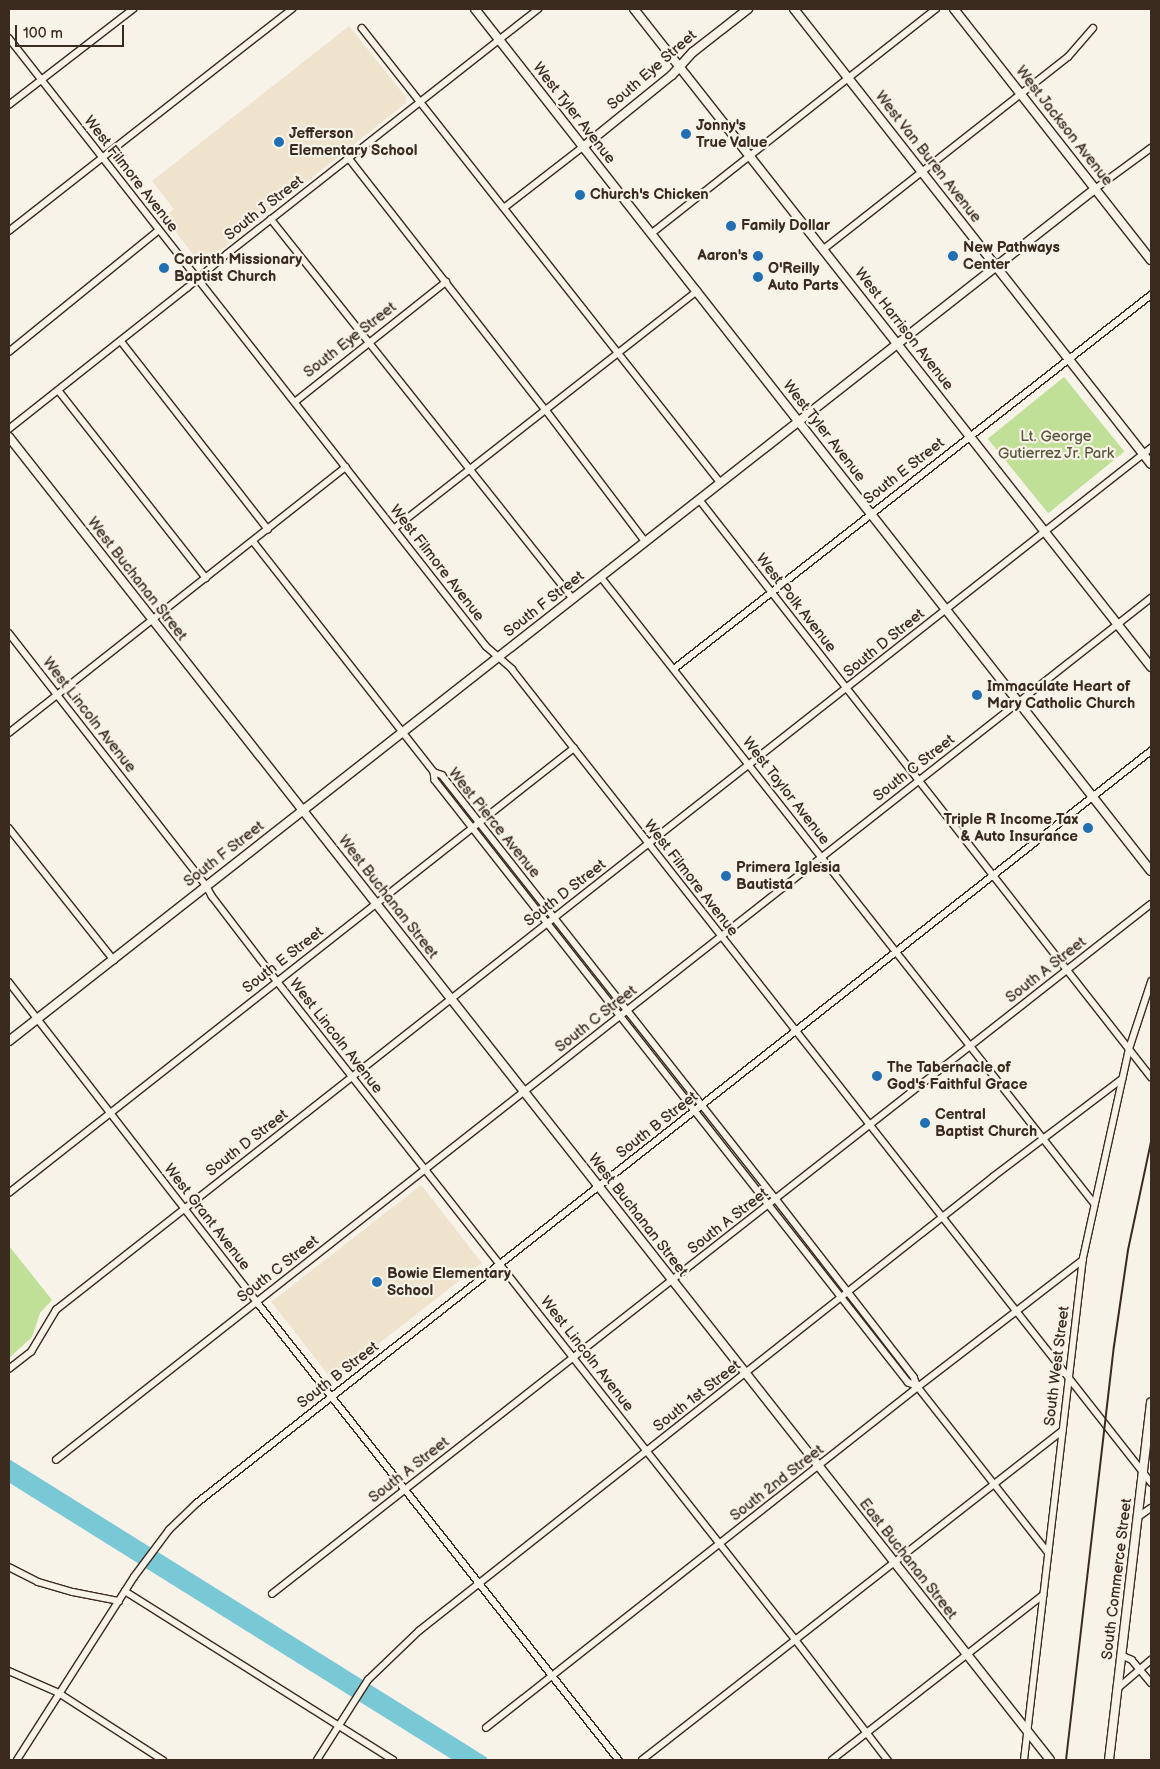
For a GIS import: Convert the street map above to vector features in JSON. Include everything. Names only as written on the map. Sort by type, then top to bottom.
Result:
[{"type":"street","points":[[9,106],[133,9]]},
{"type":"street","points":[[9,231],[292,9]]},
{"type":"street","name":"West Tyler Avenue","points":[[475,9],[1151,871]]},
{"type":"street","name":"South J Street","points":[[9,429],[121,342],[419,101],[538,9]]},
{"type":"street","name":"West Harrison Avenue","points":[[634,9],[1151,667]]},
{"type":"street","name":"South Eye Street","points":[[504,208],[672,75],[694,52],[748,9]]},
{"type":"street","name":"West Van Buren Avenue","points":[[794,9],[1151,464]]},
{"type":"street","points":[[651,234],[936,9]]},
{"type":"street","name":"West Jackson Avenue","points":[[954,9],[1151,260]]},
{"type":"street","points":[[362,28],[720,482]]},
{"type":"street","points":[[824,249],[1068,57],[1094,28]]},
{"type":"street","name":"West Filmore Avenue","points":[[9,38],[486,646],[500,656],[574,748],[1151,1482]]},
{"type":"street","points":[[1095,189],[1151,148]]},
{"type":"street","points":[[348,158],[546,410],[646,541]]},
{"type":"street","name":"South F Street","points":[[9,1041],[1095,189]]},
{"type":"street","points":[[271,219],[573,599]]},
{"type":"street","points":[[9,352],[159,230]]},
{"type":"street","name":"South Eye Street","points":[[295,402],[446,282]]},
{"type":"street","points":[[394,528],[697,292]]},
{"type":"street","name":"South E Street","points":[[674,670],[970,435],[1151,295]]},
{"type":"street","points":[[121,342],[268,529]]},
{"type":"street","points":[[59,391],[206,578]]},
{"type":"street","name":"West Buchanan Street","points":[[9,437],[745,1374]]},
{"type":"street","name":"South D Street","points":[[9,1369],[31,1352],[56,1310],[847,688],[1044,530],[1151,448]]},
{"type":"street","points":[[9,733],[346,467]]},
{"type":"street","name":"West Polk Avenue","points":[[699,499],[1151,1077]]},
{"type":"street","name":"West Pierce Avenue","points":[[253,541],[434,772],[442,775],[478,824],[776,1199],[914,1378],[918,1387]]},
{"type":"street","name":"West Taylor Avenue","points":[[602,577],[1094,1203]]},
{"type":"street","name":"South C Street","points":[[56,1460],[1151,598]]},
{"type":"street","name":"West Lincoln Avenue","points":[[9,633],[206,885],[212,896],[277,981],[888,1760]]},
{"type":"street","name":"South E Street","points":[[9,1193],[574,748]]},
{"type":"street","name":"South B Street","points":[[119,1601],[157,1546],[197,1502],[1151,751]]},
{"type":"street","name":"West Pierce Avenue","points":[[434,772],[435,780],[908,1382],[918,1387]]},
{"type":"street","points":[[9,828],[114,960]]},
{"type":"street","name":"South A Street","points":[[272,1594],[1151,904]]},
{"type":"street","name":"West Grant Avenue","points":[[9,982],[257,1302],[619,1760]]},
{"type":"street","name":"South West Street","points":[[1024,1760],[1083,1260],[1129,1049],[1151,982]]},
{"type":"street","name":"South 1st Street","points":[[316,1760],[368,1680],[413,1637],[1042,1139],[1122,1079]]},
{"type":"street","name":"South 2nd Street","points":[[486,1728],[1016,1310],[1083,1260]]},
{"type":"street","name":"East Buchanan Street","points":[[745,1374],[965,1655],[1050,1760]]},
{"type":"street","points":[[918,1387],[1048,1552]]},
{"type":"street","name":"South Commerce Street","points":[[1109,1760],[1151,1402]]},
{"type":"street","points":[[642,1760],[993,1483],[1062,1431]]},
{"type":"street","points":[[1138,1518],[1151,1508]]},
{"type":"street","points":[[9,1567],[38,1582],[73,1592],[119,1601],[17,1760]]},
{"type":"street","points":[[125,1592],[393,1760]]},
{"type":"street","points":[[832,1760],[1043,1595]]},
{"type":"street","points":[[1121,1654],[1132,1660],[1151,1683]]},
{"type":"street","points":[[1117,1690],[1151,1660]]},
{"type":"street","points":[[9,1671],[59,1693],[163,1760]]},
{"type":"shaded area","name":"Jefferson Elementary School","points":[[349,26],[406,97],[406,103],[203,264],[200,263],[164,217],[174,209],[152,181]]},
{"type":"shaded area","name":"Bowie Elementary School","points":[[421,1185],[482,1263],[332,1380],[271,1302]]},
{"type":"green space","name":"Lt. George Gutierrez Jr. Park","points":[[1064,377],[1124,452],[1048,513],[988,439]]},
{"type":"green space","points":[[9,1246],[52,1300],[40,1313],[32,1337],[9,1358]]},
{"type":"water","points":[[9,1459],[487,1758],[486,1760],[453,1760],[9,1483]]},
{"type":"railway","points":[[1066,1760],[1114,1346],[1128,1250],[1151,1142]]},
{"type":"place","name":"Jonny's True Value","points":[[686,134]]},
{"type":"place","name":"Jefferson Elementary School","points":[[279,142]]},
{"type":"place","name":"Church's Chicken","points":[[580,195]]},
{"type":"place","name":"Family Dollar","points":[[731,226]]},
{"type":"place","name":"Aaron's","points":[[758,256]]},
{"type":"place","name":"New Pathways Center","points":[[953,256]]},
{"type":"place","name":"Corinth Missionary Baptist Church","points":[[164,268]]},
{"type":"place","name":"O'Reilly Auto Parts","points":[[758,277]]},
{"type":"place","name":"Immaculate Heart of Mary Catholic Church","points":[[977,695]]},
{"type":"place","name":"Triple R Income Tax & Auto Insurance","points":[[1088,828]]},
{"type":"place","name":"Primera Iglesia Bautista","points":[[726,876]]},
{"type":"place","name":"The Tabernacle of God's Faithful Grace","points":[[877,1076]]},
{"type":"place","name":"Central Baptist Church","points":[[925,1123]]},
{"type":"place","name":"Bowie Elementary School","points":[[377,1282]]}]
